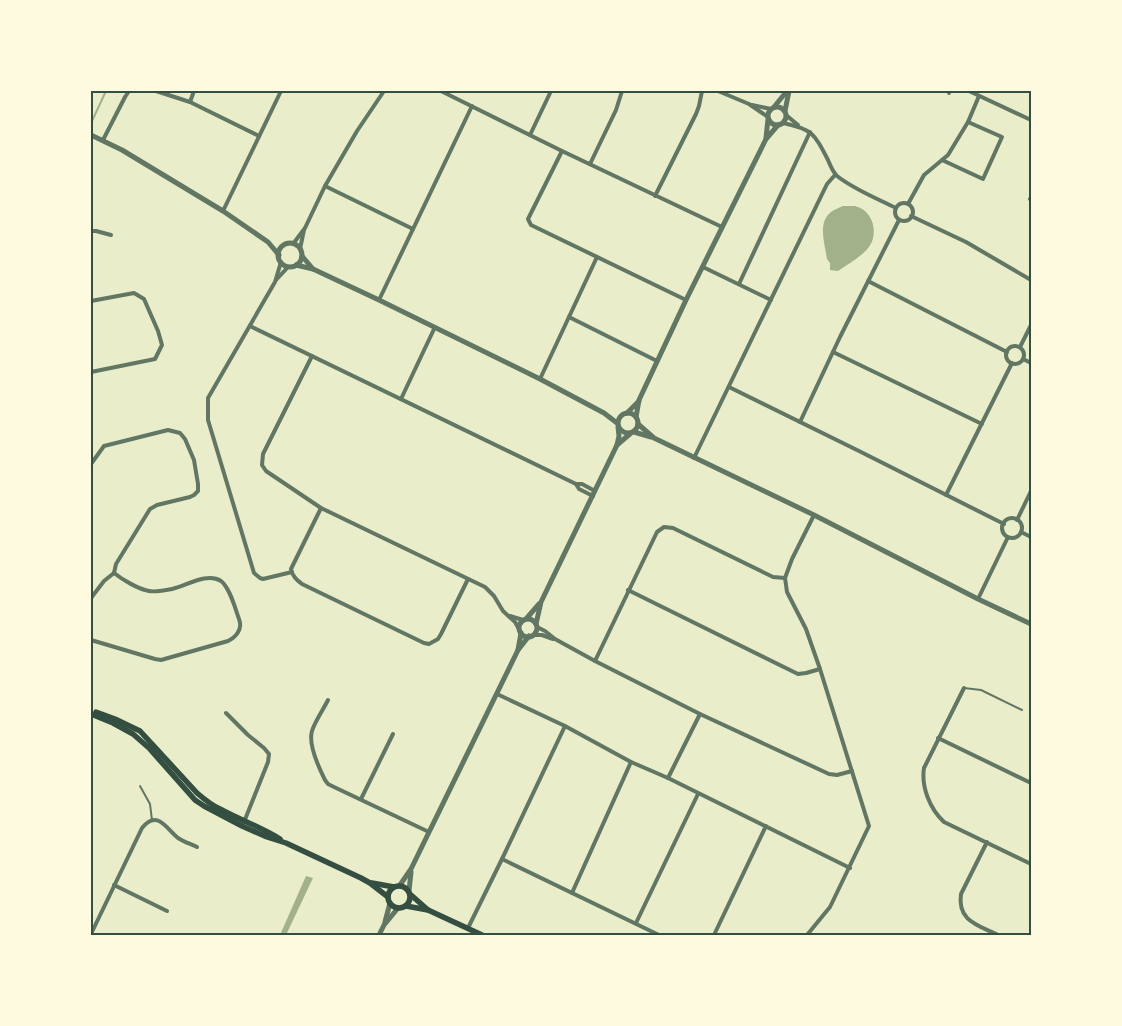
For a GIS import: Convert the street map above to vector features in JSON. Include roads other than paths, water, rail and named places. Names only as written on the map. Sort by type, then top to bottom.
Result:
[{"type":"main road","points":[[91,710],[140,731],[196,793],[243,823]]},
{"type":"main road","points":[[91,714],[133,734],[149,748],[194,800],[223,817],[272,834],[286,843],[370,883],[395,907],[406,906],[428,910],[482,935]]},
{"type":"main road","points":[[370,883],[407,888],[428,910]]},
{"type":"main road","points":[[389,900],[390,891],[397,886]]},
{"type":"main road","points":[[406,906],[410,901],[410,893]]},
{"type":"street","points":[[103,140],[129,91]]},
{"type":"street","points":[[156,91],[190,102],[259,136]]},
{"type":"street","points":[[190,102],[194,91]]},
{"type":"street","points":[[223,211],[281,91]]},
{"type":"street","points":[[293,244],[304,228],[325,186],[384,91]]},
{"type":"street","points":[[441,91],[562,152],[722,228]]},
{"type":"street","points":[[530,135],[551,91]]},
{"type":"street","points":[[590,164],[616,110],[622,91]]},
{"type":"street","points":[[655,196],[696,114],[702,91]]},
{"type":"street","points":[[718,91],[749,104],[772,108],[779,107],[799,126],[810,132],[825,154],[835,175],[852,187],[896,208]]},
{"type":"street","points":[[766,139],[768,114],[788,91]]},
{"type":"street","points":[[654,438],[638,424],[636,417],[639,400],[766,139],[780,124],[785,113],[788,91]]},
{"type":"street","points":[[969,91],[1031,120]]},
{"type":"street","points":[[908,204],[924,175],[948,155],[968,122],[979,96]]},
{"type":"street","points":[[749,104],[768,118],[772,124],[799,126]]},
{"type":"street","points":[[380,300],[472,106]]},
{"type":"street","points":[[942,160],[983,179],[1002,137],[968,122]]},
{"type":"street","points":[[739,284],[810,132]]},
{"type":"street","points":[[91,135],[122,150],[223,211],[268,242],[281,262],[288,267]]},
{"type":"street","points":[[562,152],[528,219],[530,225],[686,300]]},
{"type":"street","points":[[694,458],[827,184],[835,175]]},
{"type":"street","points":[[325,186],[413,229]]},
{"type":"street","points":[[899,204],[908,204],[912,208],[911,216],[904,221],[899,220],[896,216],[896,208],[899,204]]},
{"type":"street","points":[[911,216],[966,242],[1031,280]]},
{"type":"street","points":[[800,422],[899,220]]},
{"type":"street","points":[[304,228],[300,248],[302,256],[313,269]]},
{"type":"street","points":[[91,231],[111,234]]},
{"type":"street","points":[[268,242],[285,245],[293,244],[300,248]]},
{"type":"street","points":[[278,255],[285,245]]},
{"type":"street","points":[[296,265],[302,256]]},
{"type":"street","points":[[540,379],[597,257]]},
{"type":"street","points":[[275,282],[281,262]]},
{"type":"street","points":[[292,572],[263,579],[254,573],[208,420],[208,398],[275,282],[288,267],[296,265],[313,269],[380,300],[540,379],[604,414],[618,425],[622,432],[627,434],[632,432],[654,438],[814,515],[1031,624]]},
{"type":"street","points":[[703,267],[771,300]]},
{"type":"street","points":[[868,281],[1007,352]]},
{"type":"street","points":[[91,301],[134,293],[144,299],[162,345],[155,359],[91,372]]},
{"type":"street","points":[[569,317],[657,361]]},
{"type":"street","points":[[1020,347],[1031,325]]},
{"type":"street","points":[[250,326],[576,484],[579,489],[594,493]]},
{"type":"street","points":[[401,399],[435,327]]},
{"type":"street","points":[[1012,346],[1020,347],[1024,352],[1023,359],[1017,364],[1012,363],[1007,358],[1007,352],[1012,346]]},
{"type":"street","points":[[833,352],[982,424]]},
{"type":"street","points":[[312,356],[263,454],[262,465],[266,471],[321,508],[485,587],[502,611],[515,622],[526,636],[542,635],[555,639],[700,714],[829,774],[837,775],[852,771]]},
{"type":"street","points":[[1023,359],[1031,363]]},
{"type":"street","points":[[946,495],[1012,363]]},
{"type":"street","points":[[729,387],[1004,524]]},
{"type":"street","points":[[604,414],[620,416],[627,413],[639,400]]},
{"type":"street","points":[[627,413],[636,417]]},
{"type":"street","points":[[518,650],[536,631],[541,602],[617,445],[620,416]]},
{"type":"street","points":[[617,445],[638,427],[638,424]]},
{"type":"street","points":[[91,464],[104,446],[168,430],[180,432],[194,460],[198,484],[198,491],[194,495],[157,505],[150,509],[116,564],[114,574],[104,581],[91,598]]},
{"type":"street","points":[[1017,520],[1031,491]]},
{"type":"street","points":[[321,508],[293,565],[292,572],[296,580],[424,643],[434,642],[442,634],[468,579]]},
{"type":"street","points":[[807,935],[830,907],[869,826],[806,629],[787,592],[785,578],[792,559],[814,515]]},
{"type":"street","points":[[1010,519],[1017,520],[1021,524],[1021,532],[1016,538],[1008,537],[1003,531],[1004,524],[1010,519]]},
{"type":"street","points":[[595,661],[657,532],[664,527],[673,528],[773,577],[785,578]]},
{"type":"street","points":[[1021,532],[1031,537]]},
{"type":"street","points":[[978,599],[1008,537]]},
{"type":"street","points":[[91,640],[161,660],[228,641],[239,631],[241,623],[228,590],[220,580],[208,578],[172,589],[149,591],[124,581],[114,574]]},
{"type":"street","points":[[628,590],[798,674],[820,669]]},
{"type":"street","points":[[397,886],[411,869],[518,650],[521,632],[520,625],[541,602]]},
{"type":"street","points":[[508,615],[531,620],[555,639]]},
{"type":"street","points":[[964,688],[924,768],[924,784],[932,808],[936,815],[944,822],[1031,864]]},
{"type":"street","points":[[497,694],[565,726],[631,762],[668,778],[850,868]]},
{"type":"street","points":[[328,700],[312,730],[311,744],[322,774],[328,784],[429,832]]},
{"type":"street","points":[[226,713],[269,754],[268,762],[243,823]]},
{"type":"street","points":[[668,778],[700,714]]},
{"type":"street","points":[[468,928],[565,726]]},
{"type":"street","points":[[361,799],[393,734]]},
{"type":"street","points":[[938,738],[1031,783]]},
{"type":"street","points":[[572,893],[631,762]]},
{"type":"street","points":[[636,923],[698,794]]},
{"type":"street","points":[[91,934],[146,823],[152,820],[159,820],[180,839],[197,848]]},
{"type":"street","points":[[714,935],[766,826]]},
{"type":"street","points":[[986,842],[961,894],[961,910],[972,922],[998,935]]},
{"type":"street","points":[[502,859],[659,935]]},
{"type":"street","points":[[410,893],[411,869]]},
{"type":"street","points":[[114,885],[167,911]]},
{"type":"street","points":[[380,935],[389,900]]},
{"type":"street","points":[[384,925],[398,908]]},
{"type":"lane","points":[[964,688],[981,690],[1022,710]]},
{"type":"lane","points":[[140,786],[150,804],[152,820]]},
{"type":"waterway","points":[[92,121],[106,91]]}]
